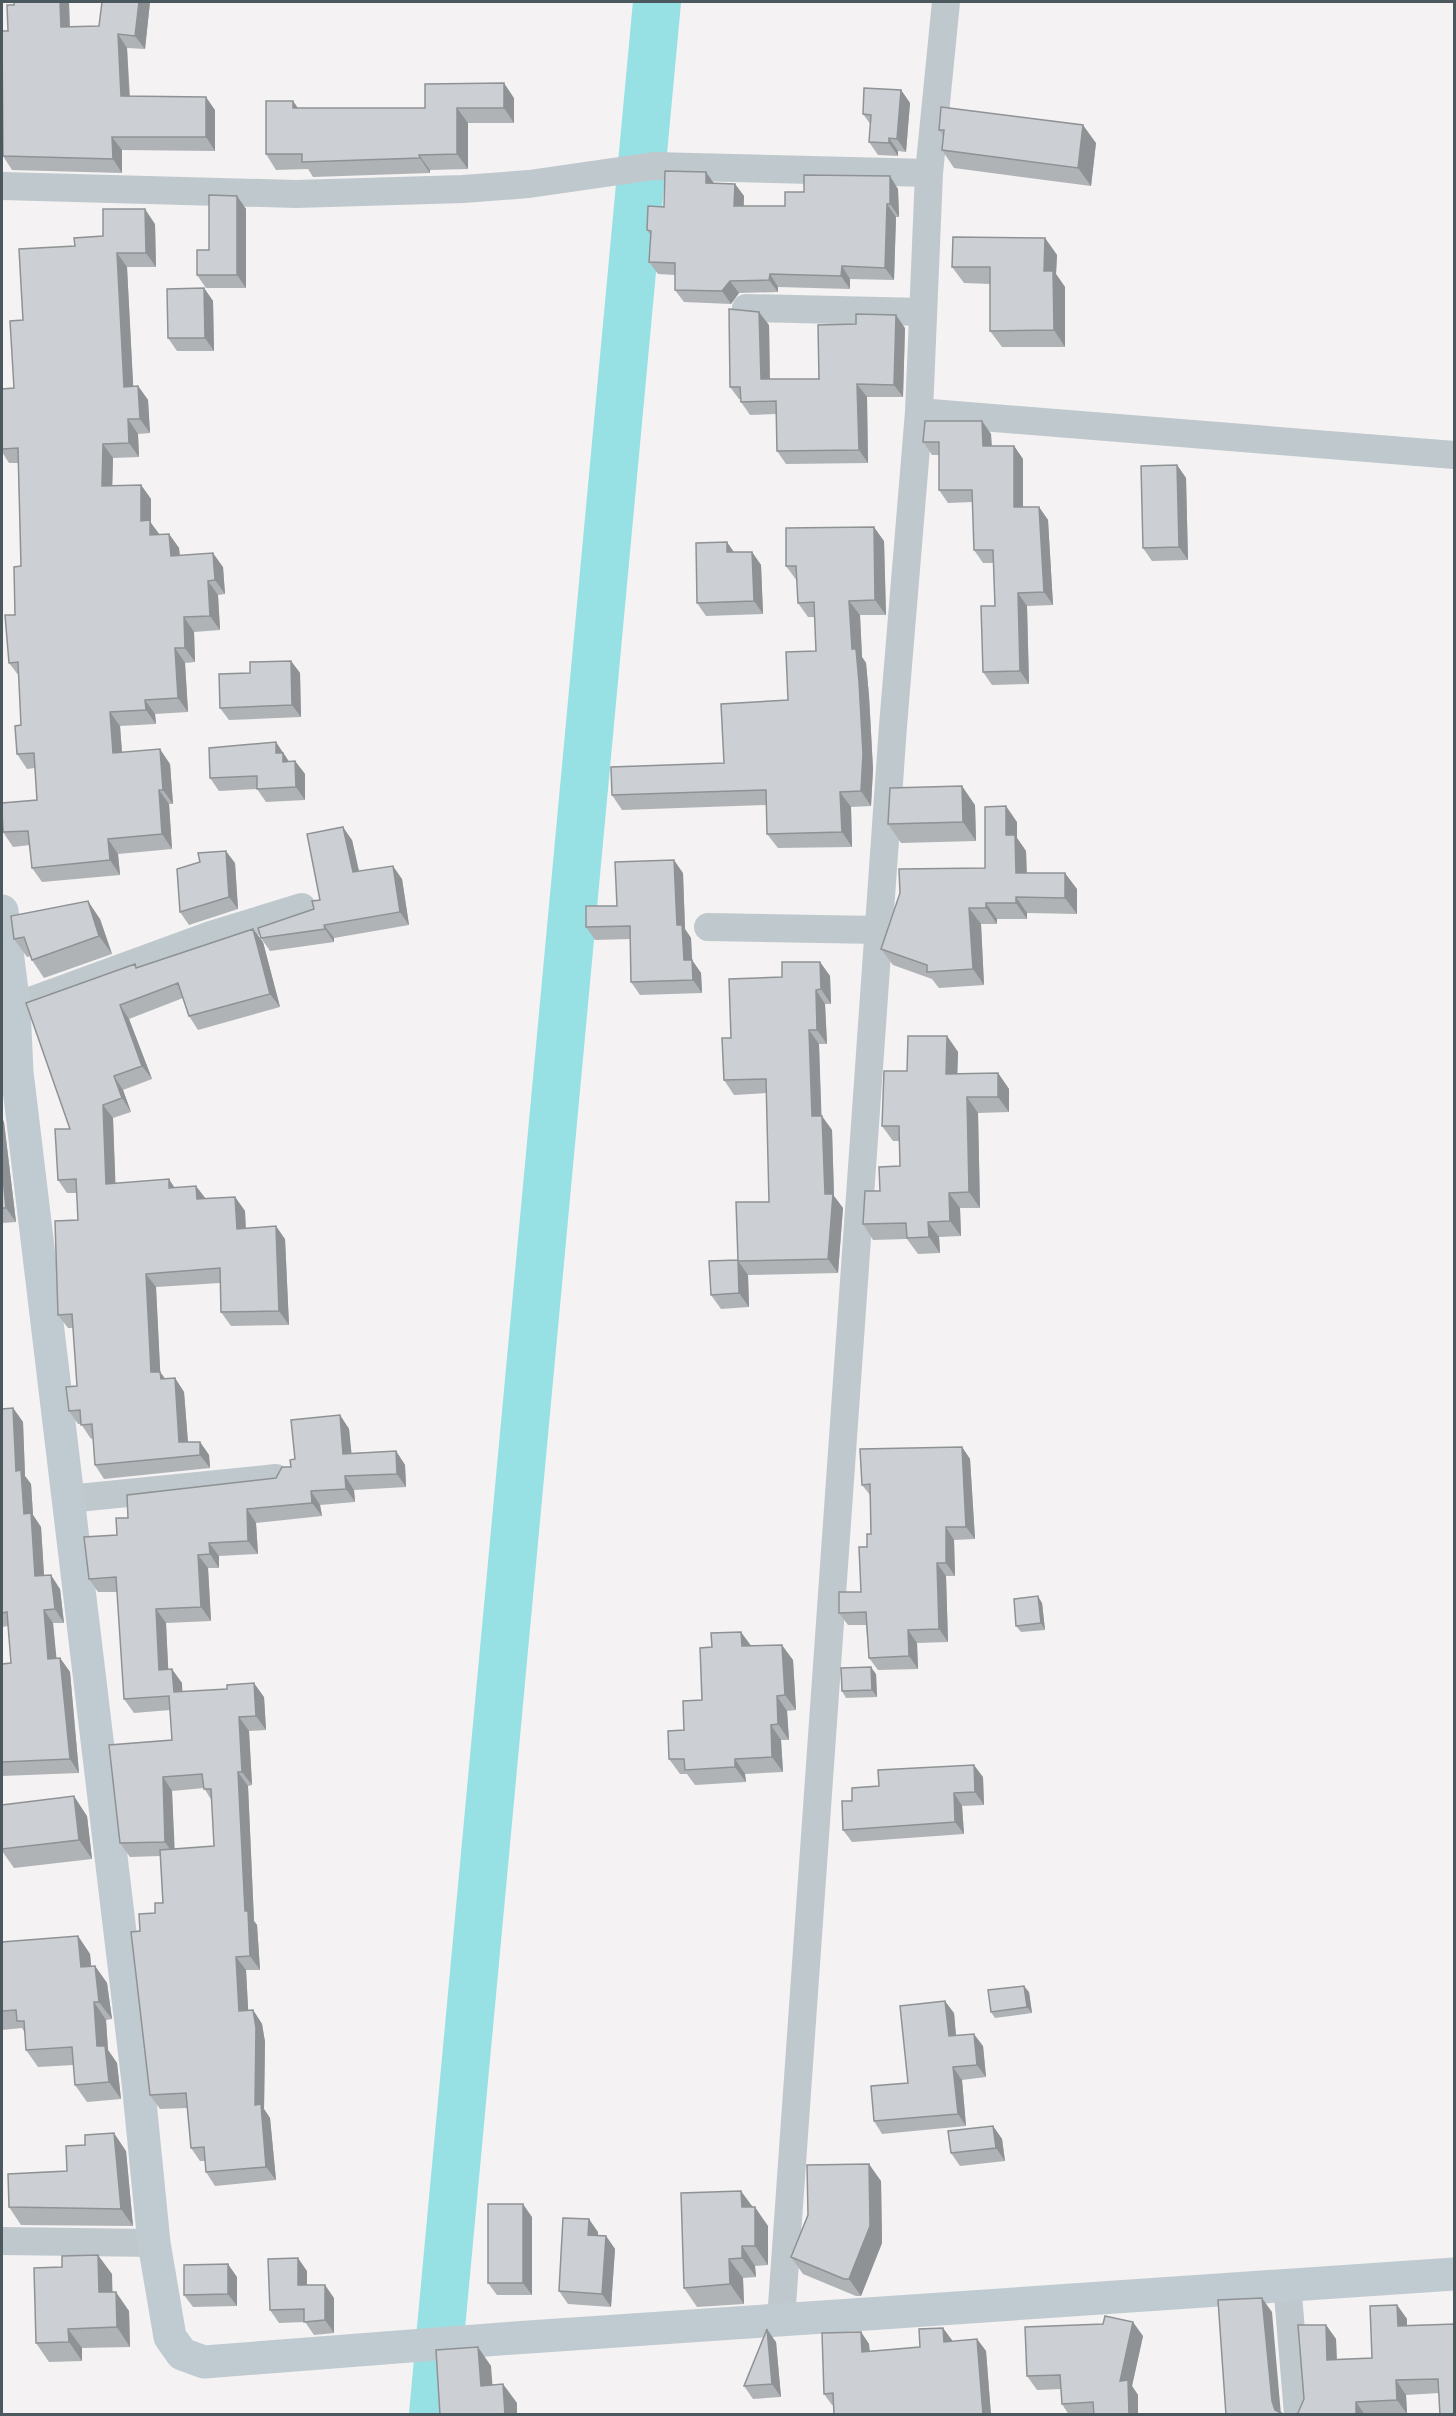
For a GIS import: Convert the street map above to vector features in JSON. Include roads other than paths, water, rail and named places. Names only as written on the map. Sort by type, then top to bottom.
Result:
[{"type":"street","points":[[781,2320],[892,726],[919,412],[929,173],[946,2]]},
{"type":"street","points":[[2,186],[296,194],[463,189],[604,175],[654,166],[929,173]]},
{"type":"street","points":[[746,308],[923,312]]},
{"type":"street","points":[[919,412],[1455,455]]},
{"type":"street","points":[[14,1007],[211,935],[302,907]]},
{"type":"street","points":[[2,911],[14,1007],[17,1072],[154,2243],[170,2337],[175,2346],[192,2359],[204,2362],[514,2337],[1287,2283],[1455,2274]]},
{"type":"street","points":[[708,927],[879,930]]},
{"type":"street","points":[[68,1499],[276,1478]]},
{"type":"street","points":[[2,2241],[154,2243]]},
{"type":"street","points":[[1287,2283],[1298,2415]]},
{"type":"waterway","points":[[433,2414],[657,2]]}]
